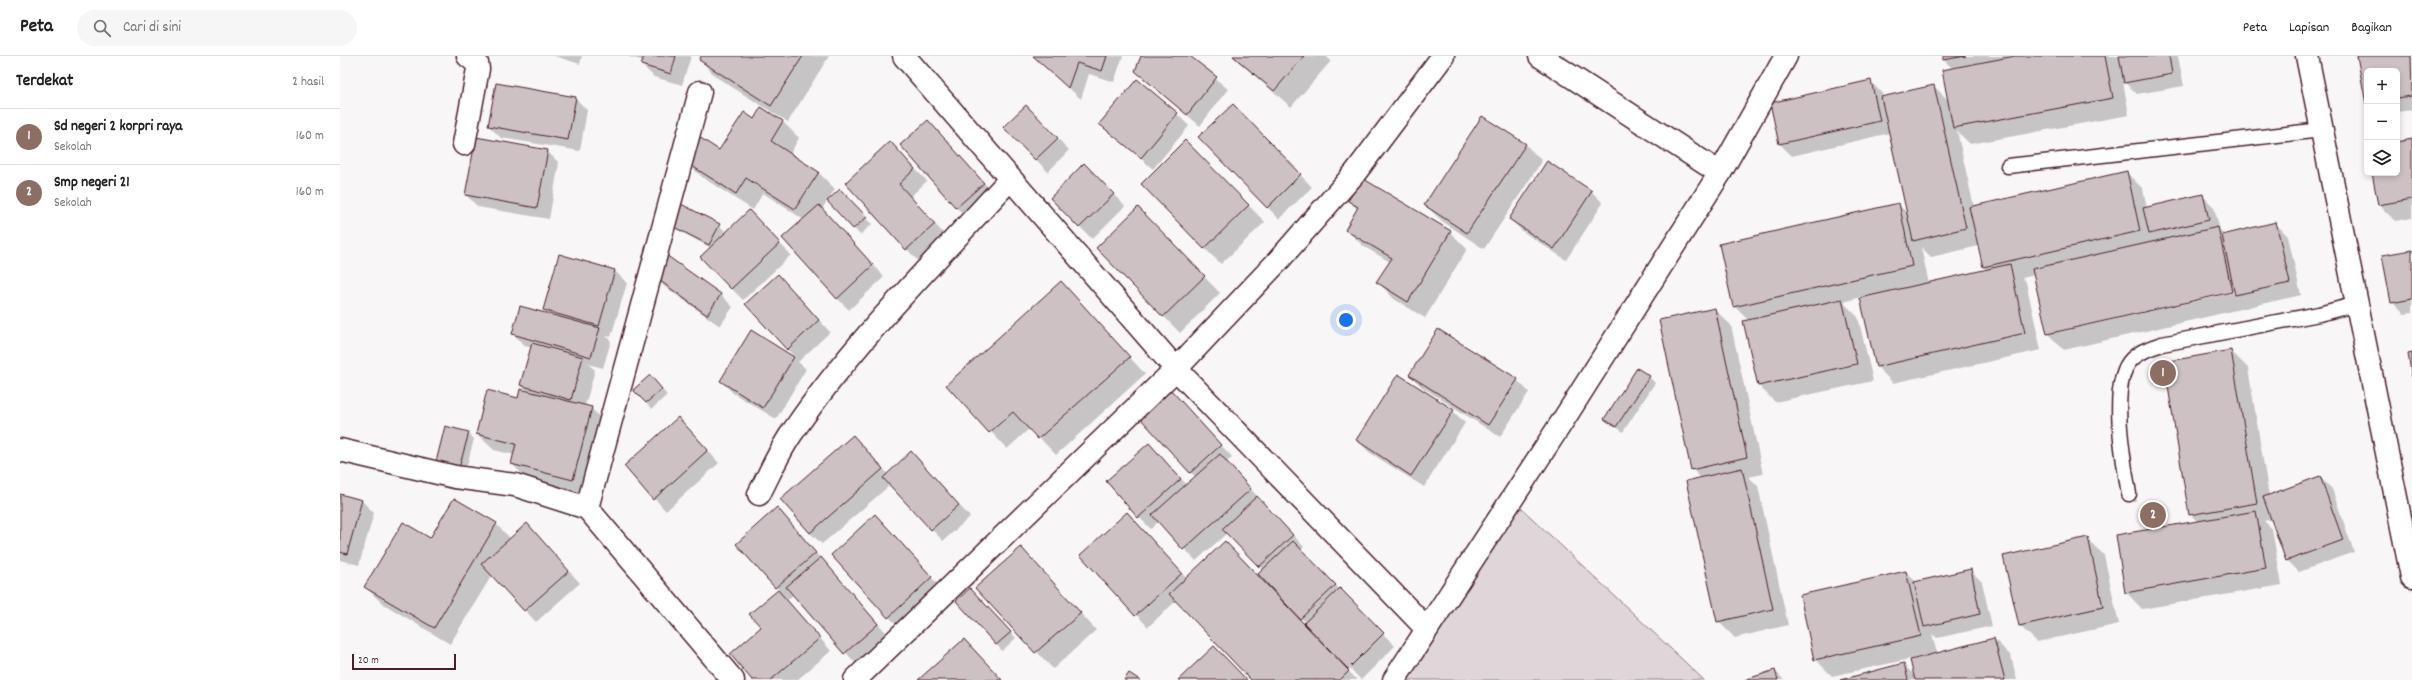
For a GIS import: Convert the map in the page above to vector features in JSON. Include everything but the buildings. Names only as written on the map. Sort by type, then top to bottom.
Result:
[{"type":"street","points":[[464,144],[478,69],[476,63],[468,56]]},
{"type":"street","points":[[904,56],[1176,369],[1427,629]]},
{"type":"street","points":[[855,680],[1176,369],[1278,261],[1354,173],[1443,56]]},
{"type":"street","points":[[1540,56],[1720,173]]},
{"type":"street","points":[[1394,680],[1562,422],[1720,173],[1786,56]]},
{"type":"street","points":[[2307,56],[2412,576]]},
{"type":"street","points":[[587,508],[700,92]]},
{"type":"street","points":[[759,494],[793,430],[827,386],[883,319],[1010,179]]},
{"type":"street","points":[[340,450],[455,477],[515,485],[587,508],[733,680]]},
{"type":"lane","points":[[2008,166],[2321,130]]},
{"type":"lane","points":[[2129,494],[2120,437],[2120,389],[2122,377],[2132,358],[2144,350],[2162,344],[2319,314],[2357,304]]},
{"type":"shaded area","points":[[1518,505],[1704,680],[1405,680]]},
{"type":"place","name":"Sd negeri 2 korpri raya","points":[[2163,373]]},
{"type":"place","name":"Smp negeri 21","points":[[2153,515]]}]
